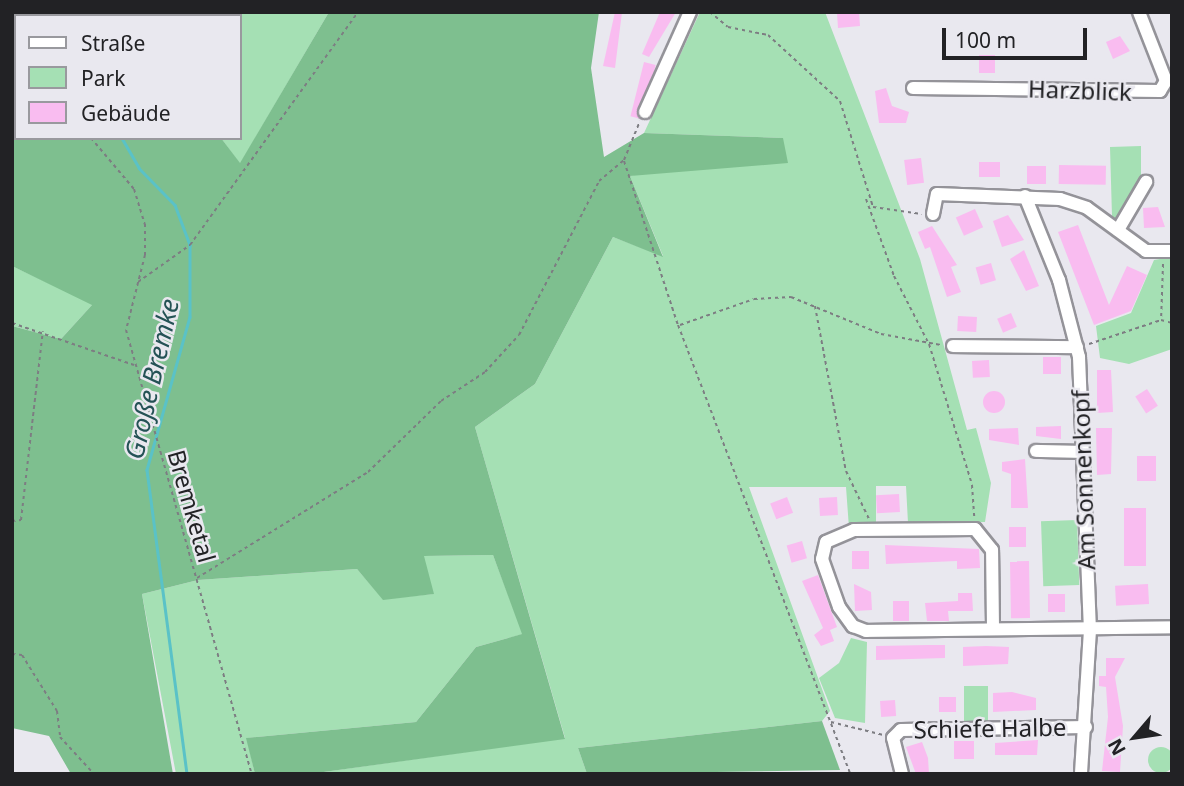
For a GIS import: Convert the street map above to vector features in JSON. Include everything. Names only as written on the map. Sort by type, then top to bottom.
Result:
[{"type":"street","points":[[645,112],[690,12]]},
{"type":"street","name":"Harzblick","points":[[913,88],[1160,91],[1166,81],[1139,12]]},
{"type":"street","points":[[1118,230],[1146,183]]},
{"type":"street","points":[[933,214],[937,194],[1025,196],[1087,208],[1146,251],[1167,251]]},
{"type":"street","name":"Am Sonnenkopf","points":[[1025,196],[1077,347],[1079,452],[1090,630],[1081,774]]},
{"type":"street","points":[[953,346],[1077,347]]},
{"type":"street","points":[[1036,451],[1079,452]]},
{"type":"street","points":[[993,627],[992,550],[975,529],[839,533],[826,542],[822,559],[853,626],[1090,630],[1172,627]]},
{"type":"street","name":"Schiefe Halbe","points":[[902,774],[893,738],[913,727],[1086,727]]},
{"type":"path","points":[[137,283],[190,245],[358,12]]},
{"type":"path","points":[[710,12],[728,27],[768,35],[840,100],[858,141],[866,199],[894,276],[929,344],[972,485],[975,529]]},
{"type":"path","points":[[196,578],[220,569],[368,472],[441,401],[485,372],[519,335],[598,181],[624,160],[645,112]]},
{"type":"path","name":"Bremketal","points":[[93,140],[134,189],[145,224],[137,283],[126,330],[252,774]]},
{"type":"path","points":[[624,160],[678,325],[850,774]]},
{"type":"path","points":[[866,199],[884,214],[933,214]]},
{"type":"path","points":[[1161,320],[1167,251]]},
{"type":"path","points":[[678,325],[754,299],[791,297],[881,334],[953,346]]},
{"type":"path","points":[[815,306],[846,471],[874,530]]},
{"type":"path","points":[[1077,347],[1161,320],[1172,323]]},
{"type":"path","points":[[12,323],[43,331],[135,366]]},
{"type":"path","points":[[12,521],[21,520],[43,331]]},
{"type":"path","points":[[12,654],[22,656],[57,710],[60,737],[94,774]]},
{"type":"path","points":[[830,722],[893,738]]},
{"type":"green space","points":[[12,12],[58,14],[14,14],[14,140],[223,140],[240,163],[329,12],[599,12],[591,68],[604,157],[644,133],[783,138],[788,163],[630,176],[663,257],[613,237],[535,384],[475,427],[565,739],[309,774],[255,774],[246,738],[416,722],[476,647],[522,634],[493,555],[424,556],[434,594],[383,600],[357,569],[198,580],[142,594],[173,774],[71,774],[49,736],[12,728],[12,326],[61,339],[92,305],[12,266]]},
{"type":"green space","points":[[329,12],[240,164],[222,140],[242,140],[242,14],[184,14]]},
{"type":"green space","points":[[700,12],[825,12],[920,259],[967,430],[976,428],[991,483],[985,522],[908,523],[906,486],[876,486],[876,526],[849,528],[846,487],[749,487],[830,711],[822,721],[578,748],[587,774],[309,774],[565,738],[475,427],[535,384],[613,237],[663,256],[630,176],[783,138],[644,133]]},
{"type":"green space","points":[[1141,146],[1141,185],[1118,222],[1112,216],[1110,147]]},
{"type":"green space","points":[[1172,257],[1172,349],[1129,364],[1100,358],[1096,326],[1131,313],[1154,260]]},
{"type":"green space","points":[[12,266],[93,304],[61,339],[12,326]]},
{"type":"green space","points":[[1077,520],[1079,585],[1043,586],[1041,521]]},
{"type":"green space","points":[[493,555],[523,634],[476,647],[416,722],[247,738],[255,774],[176,774],[142,594],[198,580],[357,569],[383,599],[433,594],[423,556]]},
{"type":"green space","points":[[851,638],[867,642],[865,723],[835,718],[819,678],[839,663]]},
{"type":"green space","points":[[964,686],[988,686],[988,724],[964,724]]},
{"type":"green space","points":[[822,721],[840,770],[587,774],[578,748]]},
{"type":"green space","points":[[1161,747],[1171,750],[1174,760],[1171,770],[1161,773],[1151,770],[1148,760],[1151,750]]},
{"type":"building","points":[[615,12],[622,12],[615,68],[603,66]]},
{"type":"building","points":[[660,12],[676,12],[649,57],[642,54]]},
{"type":"building","points":[[859,12],[860,26],[838,28],[837,13]]},
{"type":"building","points":[[1120,36],[1130,51],[1113,59],[1106,42]]},
{"type":"building","points":[[979,55],[995,55],[995,73],[979,73]]},
{"type":"building","points":[[644,62],[656,65],[642,119],[630,116]]},
{"type":"building","points":[[886,88],[892,106],[909,112],[906,123],[879,123],[875,91]]},
{"type":"building","points":[[921,158],[924,183],[907,185],[904,160]]},
{"type":"building","points":[[979,162],[1000,162],[1000,177],[979,177]]},
{"type":"building","points":[[1059,165],[1106,166],[1106,185],[1059,184]]},
{"type":"building","points":[[1027,166],[1046,166],[1046,184],[1027,184]]},
{"type":"building","points":[[1158,207],[1165,227],[1144,228],[1143,208]]},
{"type":"building","points":[[975,209],[983,227],[964,236],[956,218]]},
{"type":"building","points":[[1008,215],[1024,240],[1002,247],[993,221]]},
{"type":"building","points":[[1078,225],[1109,305],[1127,266],[1147,275],[1131,311],[1094,325],[1058,232]]},
{"type":"building","points":[[932,226],[957,265],[951,267],[961,292],[947,297],[930,247],[925,249],[918,232]]},
{"type":"building","points":[[1024,250],[1039,286],[1026,291],[1010,259]]},
{"type":"building","points":[[991,263],[996,280],[981,285],[976,267]]},
{"type":"building","points":[[1011,313],[1017,327],[1003,333],[997,319]]},
{"type":"building","points":[[958,316],[977,317],[976,332],[957,331]]},
{"type":"building","points":[[1043,357],[1061,357],[1061,374],[1043,374]]},
{"type":"building","points":[[989,360],[990,377],[973,378],[972,361]]},
{"type":"building","points":[[1097,370],[1111,370],[1113,412],[1097,413]]},
{"type":"building","points":[[1147,389],[1158,406],[1146,413],[1135,397]]},
{"type":"building","points":[[994,391],[1002,394],[1005,402],[1002,410],[994,413],[986,410],[983,402],[986,394]]},
{"type":"building","points":[[1061,426],[1061,439],[1036,436],[1036,427]]},
{"type":"building","points":[[1018,428],[1019,445],[989,440],[989,429]]},
{"type":"building","points":[[1096,428],[1112,428],[1111,474],[1097,475]]},
{"type":"building","points":[[1137,456],[1156,456],[1156,481],[1137,481]]},
{"type":"building","points":[[1025,459],[1028,508],[1011,508],[1011,474],[1002,471],[1002,462]]},
{"type":"building","points":[[899,494],[900,512],[877,513],[876,495]]},
{"type":"building","points":[[787,497],[793,513],[776,519],[770,503]]},
{"type":"building","points":[[837,497],[838,515],[820,516],[819,498]]},
{"type":"building","points":[[1124,508],[1146,508],[1146,566],[1124,566]]},
{"type":"building","points":[[1009,527],[1026,527],[1026,547],[1009,547]]},
{"type":"building","points":[[802,541],[807,558],[792,563],[787,545]]},
{"type":"building","points":[[885,545],[979,549],[980,568],[957,569],[957,561],[886,564]]},
{"type":"building","points":[[852,551],[869,551],[869,569],[852,569]]},
{"type":"building","points":[[1010,561],[1029,561],[1030,618],[1011,618]]},
{"type":"building","points":[[818,575],[837,627],[830,630],[834,641],[821,646],[814,635],[823,628],[802,581]]},
{"type":"building","points":[[854,584],[871,592],[872,610],[855,611]]},
{"type":"building","points":[[1148,584],[1149,604],[1116,606],[1115,586]]},
{"type":"building","points":[[958,593],[972,593],[973,611],[948,611],[949,621],[927,621],[925,603],[958,601]]},
{"type":"building","points":[[1048,594],[1065,594],[1065,612],[1048,612]]},
{"type":"building","points":[[893,601],[909,601],[909,621],[893,621]]},
{"type":"building","points":[[945,645],[945,658],[876,660],[876,646]]},
{"type":"building","points":[[963,647],[1009,647],[1008,664],[963,666]]},
{"type":"building","points":[[1106,658],[1125,658],[1115,677],[1123,726],[1120,772],[1102,771],[1108,717],[1106,687],[1099,686],[1099,676],[1106,676]]},
{"type":"building","points":[[1012,692],[1036,698],[1036,710],[993,712],[993,693]]},
{"type":"building","points":[[939,697],[956,697],[956,712],[939,712]]},
{"type":"building","points":[[895,700],[896,716],[881,717],[880,701]]},
{"type":"building","points":[[1038,740],[1037,755],[995,755],[995,743]]},
{"type":"building","points":[[954,741],[974,741],[974,759],[954,759]]},
{"type":"building","points":[[922,742],[928,758],[929,774],[916,774],[906,747]]},
{"type":"waterway","name":"Große Bremke","points":[[123,140],[139,168],[175,205],[190,245],[190,317],[147,470],[187,774]]}]
